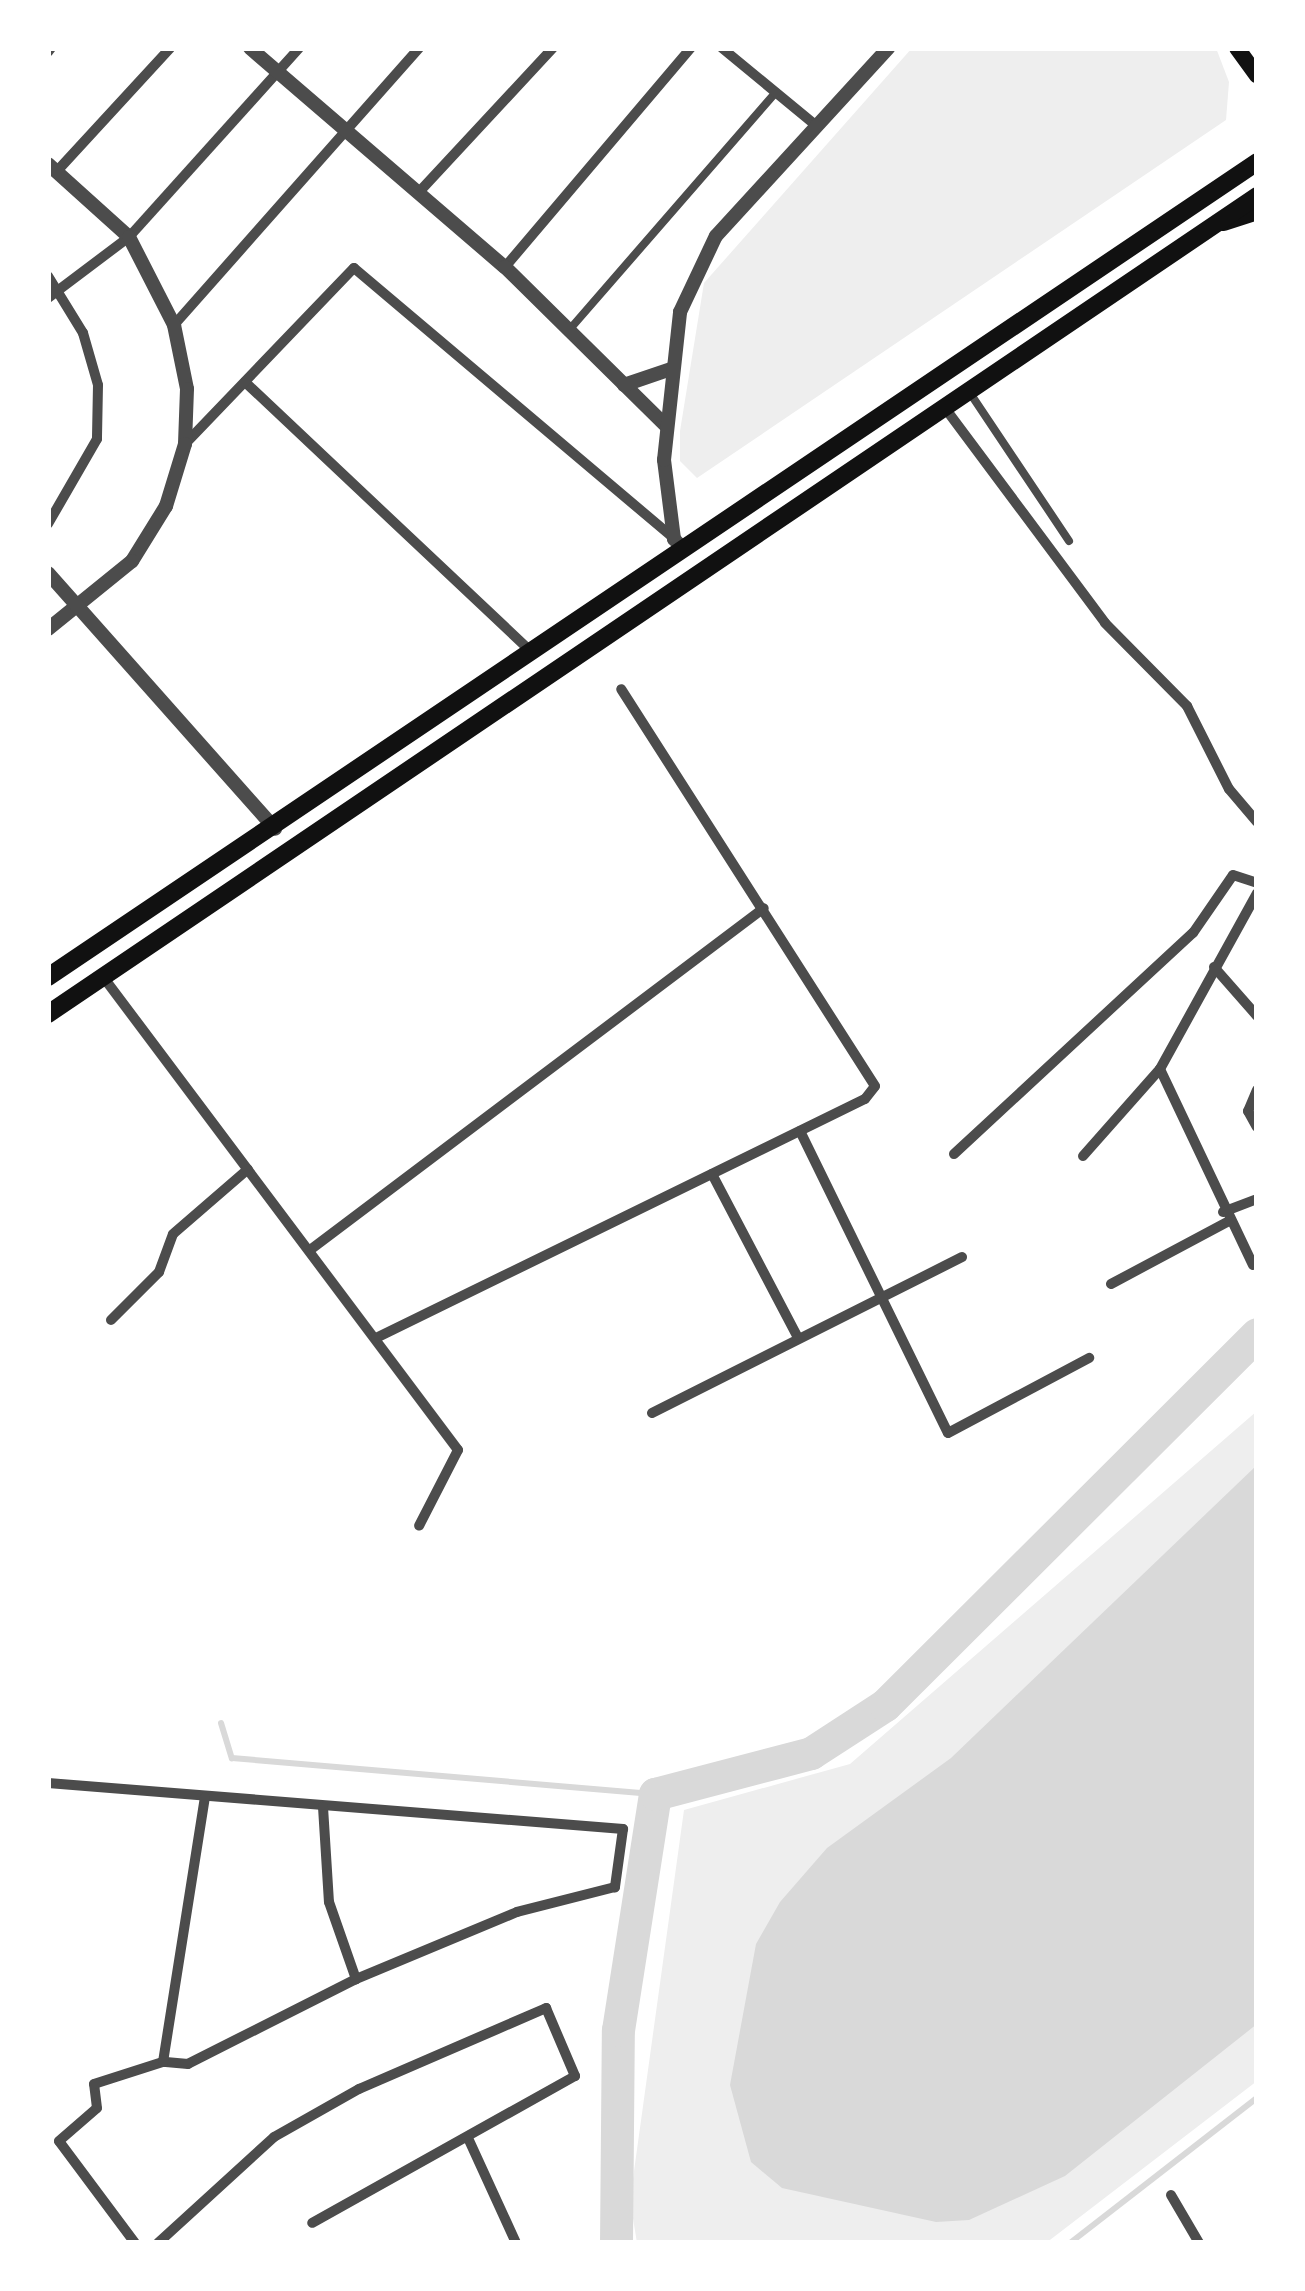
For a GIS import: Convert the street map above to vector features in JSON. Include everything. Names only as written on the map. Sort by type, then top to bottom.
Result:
[{"type":"highway","points":[[48,977],[532,654],[679,545],[1257,162]]},
{"type":"highway","points":[[48,1014],[292,854],[698,572],[1257,196]]},
{"type":"highway","points":[[679,545],[698,572]]},
{"type":"highway","points":[[275,829],[292,854]]},
{"type":"highway","points":[[149,910],[166,938]]},
{"type":"main road","points":[[1237,48],[1257,76]]},
{"type":"main road","points":[[1207,228],[1257,212]]},
{"type":"street","points":[[48,629],[80,610],[133,561],[166,506],[185,445],[187,389],[174,325],[129,237],[53,167],[170,48]]},
{"type":"street","points":[[250,48],[348,127],[505,267],[666,426]]},
{"type":"street","points":[[48,298],[129,237],[299,48]]},
{"type":"street","points":[[174,325],[419,48]]},
{"type":"street","points":[[420,190],[554,48]]},
{"type":"street","points":[[505,267],[691,48]]},
{"type":"street","points":[[722,48],[818,127]]},
{"type":"street","points":[[679,545],[666,426],[680,312],[716,236],[888,48]]},
{"type":"street","points":[[568,330],[776,92]]},
{"type":"street","points":[[185,445],[354,268],[679,545]]},
{"type":"street","points":[[48,276],[62,288],[98,385],[97,440],[79,482],[48,524]]},
{"type":"street","points":[[624,385],[671,369]]},
{"type":"street","points":[[245,382],[532,654]]},
{"type":"street","points":[[969,392],[1069,541]]},
{"type":"street","points":[[945,408],[1105,623],[1186,706],[1229,789],[1257,822]]},
{"type":"street","points":[[48,573],[275,829]]},
{"type":"street","points":[[376,1338],[800,1131],[875,1086],[621,688]]},
{"type":"street","points":[[953,1154],[1193,933],[1233,875],[1257,883]]},
{"type":"street","points":[[1083,1156],[1160,1069],[1257,893]]},
{"type":"street","points":[[310,1250],[764,908]]},
{"type":"street","points":[[1214,967],[1257,1016]]},
{"type":"street","points":[[104,978],[458,1450],[419,1526]]},
{"type":"street","points":[[1160,1069],[1225,1217],[1253,1265]]},
{"type":"street","points":[[1257,1090],[1248,1111],[1257,1127]]},
{"type":"street","points":[[800,1131],[948,1432],[1089,1358]]},
{"type":"street","points":[[111,1320],[159,1271],[173,1234],[248,1169]]},
{"type":"street","points":[[712,1174],[798,1338]]},
{"type":"street","points":[[1111,1284],[1255,1200]]},
{"type":"street","points":[[652,1413],[962,1257]]},
{"type":"street","points":[[48,1784],[623,1829],[615,1887],[517,1912],[356,1979],[188,2064],[163,2062],[94,2084],[98,2108],[59,2141],[135,2243]]},
{"type":"street","points":[[163,2062],[205,1797]]},
{"type":"street","points":[[323,1808],[329,1902],[356,1979]]},
{"type":"street","points":[[158,2243],[274,2137],[359,2089],[546,2008],[575,2077],[313,2223]]},
{"type":"street","points":[[468,2138],[516,2243]]},
{"type":"street","points":[[1171,2195],[1199,2243]]},
{"type":"shaded area","points":[[912,48],[1216,48],[1229,82],[1226,120],[697,478],[680,461],[680,431],[704,283]]},
{"type":"shaded area","points":[[1257,1411],[1257,2081],[1046,2243],[637,2243],[630,2200],[684,1810],[850,1764]]},
{"type":"shaded area","points":[[1257,1465],[1257,2024],[1065,2176],[969,2220],[936,2222],[782,2188],[751,2162],[730,2085],[756,1944],[780,1902],[827,1848],[951,1758]]},
{"type":"waterway","points":[[616,2243],[618,2030],[655,1794],[811,1753],[885,1705],[1257,1334]]},
{"type":"waterway","points":[[221,1723],[232,1758],[655,1794]]},
{"type":"waterway","points":[[1070,2243],[1257,2098]]}]
